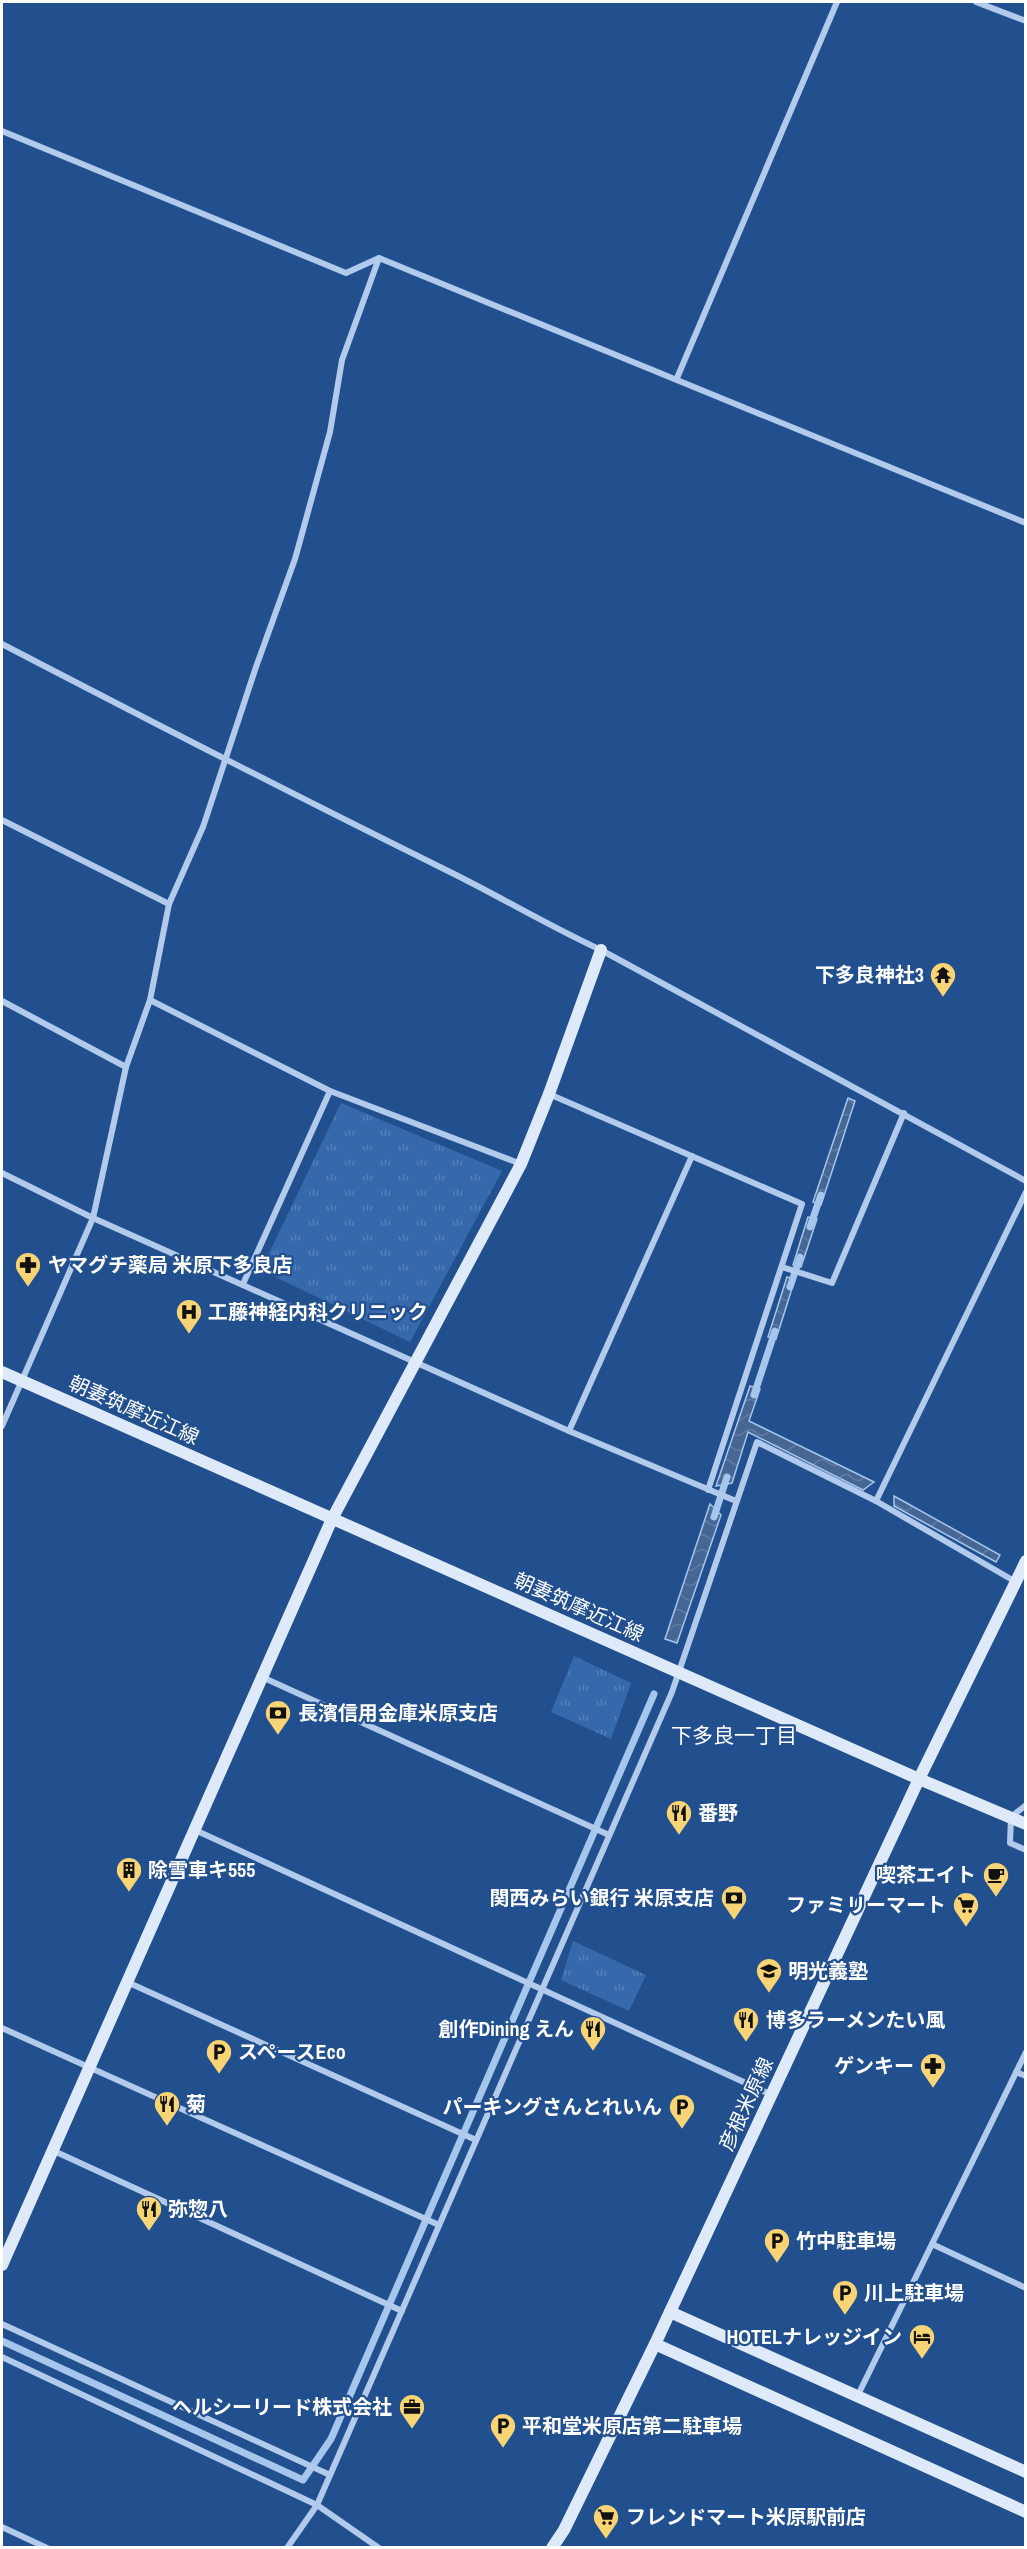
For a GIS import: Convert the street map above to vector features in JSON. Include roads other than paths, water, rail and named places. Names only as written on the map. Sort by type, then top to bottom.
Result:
[{"type":"street","points":[[677,378],[837,2]]},
{"type":"street","points":[[976,2],[1026,21]]},
{"type":"street","points":[[2,131],[346,273],[379,258],[677,378],[709,394],[1026,523]]},
{"type":"street","points":[[2,1426],[93,1218],[126,1067],[150,1000],[169,904],[203,827],[295,560],[330,432],[342,360],[379,258]]},
{"type":"street","points":[[2,644],[226,761],[493,893],[553,928],[602,950],[1026,1181]]},
{"type":"street","points":[[2,819],[169,904]]},
{"type":"street","points":[[2,2265],[332,1519],[521,1164],[602,950]]},
{"type":"street","points":[[150,1000],[330,1091],[521,1164]]},
{"type":"street","points":[[2,1001],[126,1067]]},
{"type":"street","points":[[243,1284],[330,1091]]},
{"type":"street","points":[[549,1094],[802,1204],[711,1491]]},
{"type":"street","points":[[782,1267],[832,1282],[904,1113]]},
{"type":"street","points":[[569,1431],[692,1156]]},
{"type":"street","points":[[2,1173],[93,1218],[569,1431],[736,1501]]},
{"type":"street","points":[[876,1501],[1026,1192]]},
{"type":"street","name":"朝妻筑摩近江線","points":[[2,1372],[919,1779]]},
{"type":"street","points":[[287,2547],[316,2505],[330,2475],[476,2140],[538,1989],[609,1835],[679,1673],[758,1442],[876,1501],[1016,1582]]},
{"type":"street","points":[[1026,1561],[919,1779],[1026,1824]]},
{"type":"street","points":[[262,1677],[609,1835]]},
{"type":"street","name":"彦根米原線","points":[[552,2547],[564,2530],[655,2344],[919,1779]]},
{"type":"street","points":[[1026,1805],[1011,1817],[1010,1843],[1026,1850]]},
{"type":"street","points":[[194,1830],[772,2095]]},
{"type":"street","points":[[127,1982],[476,2140]]},
{"type":"street","points":[[2,2028],[439,2225]]},
{"type":"street","points":[[857,2397],[1026,2052]]},
{"type":"street","points":[[1016,2072],[1026,2076]]},
{"type":"street","points":[[54,2151],[402,2311]]},
{"type":"street","points":[[932,2244],[1026,2288]]},
{"type":"street","points":[[670,2312],[1026,2472]]},
{"type":"street","points":[[2,2324],[330,2475]]},
{"type":"street","points":[[655,2344],[1026,2512]]},
{"type":"street","points":[[2,2358],[316,2505],[379,2547]]},
{"type":"street","points":[[2,2527],[47,2547]]},
{"type":"water","points":[[848,1098],[855,1101],[821,1205],[813,1202]]},
{"type":"water","points":[[808,1217],[817,1219],[801,1267],[793,1265]]},
{"type":"water","points":[[787,1277],[795,1279],[776,1339],[768,1337]]},
{"type":"water","points":[[750,1386],[760,1389],[749,1421],[874,1482],[863,1490],[748,1432],[732,1483],[716,1486]]},
{"type":"water","points":[[894,1496],[1000,1555],[996,1562],[894,1506]]},
{"type":"water","points":[[710,1504],[721,1515],[677,1643],[665,1639]]},
{"type":"waterway","points":[[810,1227],[821,1195]]},
{"type":"waterway","points":[[790,1287],[800,1257]]},
{"type":"waterway","points":[[754,1395],[775,1331]]},
{"type":"waterway","points":[[714,1517],[727,1477]]},
{"type":"waterway","points":[[2,2341],[303,2480],[331,2439],[654,1694]]},
{"type":"place","name":"下多良神社3","points":[[943,998]]},
{"type":"place","name":"ヤマグチ薬局 米原下多良店","points":[[28,1288]]},
{"type":"place","name":"工藤神経内科クリニック","points":[[189,1335]]},
{"type":"place","name":"長濱信用金庫米原支店","points":[[278,1736]]},
{"type":"place","name":"番野","points":[[679,1836]]},
{"type":"place","name":"除雪車キ555","points":[[129,1893]]},
{"type":"place","name":"喫茶エイト","points":[[996,1898]]},
{"type":"place","name":"関西みらい銀行 米原支店","points":[[734,1921]]},
{"type":"place","name":"ファミリーマート","points":[[966,1928]]},
{"type":"place","name":"明光義塾","points":[[769,1994]]},
{"type":"place","name":"博多ラーメンたい風","points":[[746,2043]]},
{"type":"place","name":"創作Dining えん","points":[[593,2052]]},
{"type":"place","name":"スペースEco","points":[[219,2075]]},
{"type":"place","name":"ゲンキー","points":[[933,2089]]},
{"type":"place","name":"菊","points":[[167,2127]]},
{"type":"place","name":"パーキングさんとれいん","points":[[682,2130]]},
{"type":"place","name":"弥惣八","points":[[149,2232]]},
{"type":"place","name":"竹中駐車場","points":[[777,2264]]},
{"type":"place","name":"川上駐車場","points":[[845,2316]]},
{"type":"place","name":"HOTELナレッジイン","points":[[922,2360]]},
{"type":"place","name":"ヘルシーリード株式会社","points":[[412,2430]]},
{"type":"place","name":"平和堂米原店第二駐車場","points":[[503,2449]]},
{"type":"place","name":"フレンドマート米原駅前店","points":[[606,2540]]},
{"type":"district","name":"下多良一丁目","points":[[734,1736]]}]
